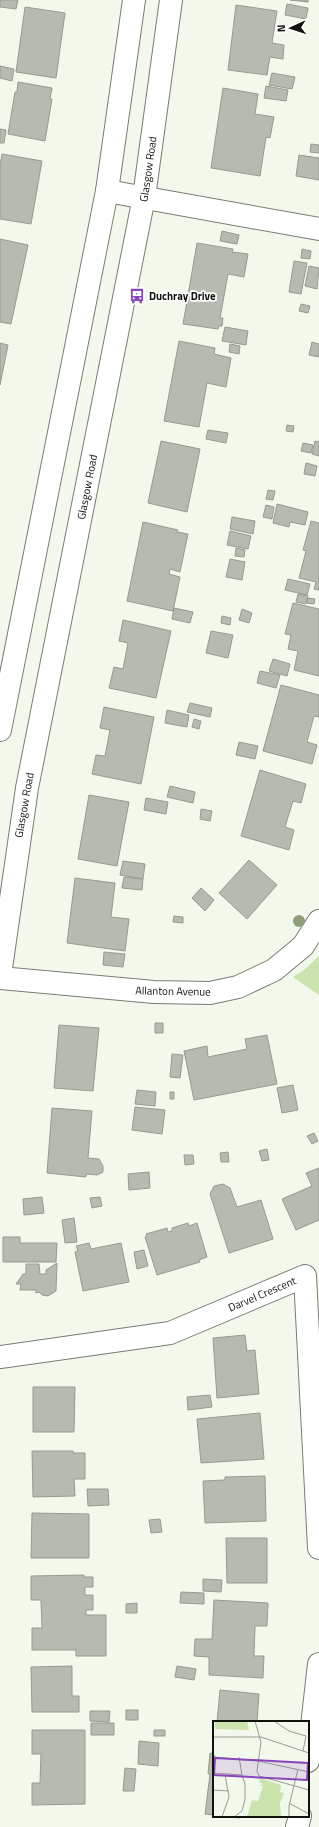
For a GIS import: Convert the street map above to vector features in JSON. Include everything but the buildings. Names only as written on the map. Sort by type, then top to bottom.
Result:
[{"type":"main road","points":[[0,730],[107,191],[134,0]]},
{"type":"main road","name":"Glasgow Road","points":[[0,974],[27,788],[144,197],[171,0]]},
{"type":"main road","points":[[107,191],[319,229]]},
{"type":"main road","name":"Allanton Avenue","points":[[0,978],[154,992],[210,993],[238,986],[274,970],[303,946],[319,921]]},
{"type":"main road","name":"Darvel Crescent","points":[[0,1357],[170,1333],[312,1273],[319,1548]]},
{"type":"main road","points":[[309,1752],[319,1664]]},
{"type":"main road","points":[[297,1827],[300,1817]]},
{"type":"green space","points":[[319,956],[319,995],[293,977],[304,970]]},
{"type":"place","name":"Duchray Drive","points":[[137,296]]}]
